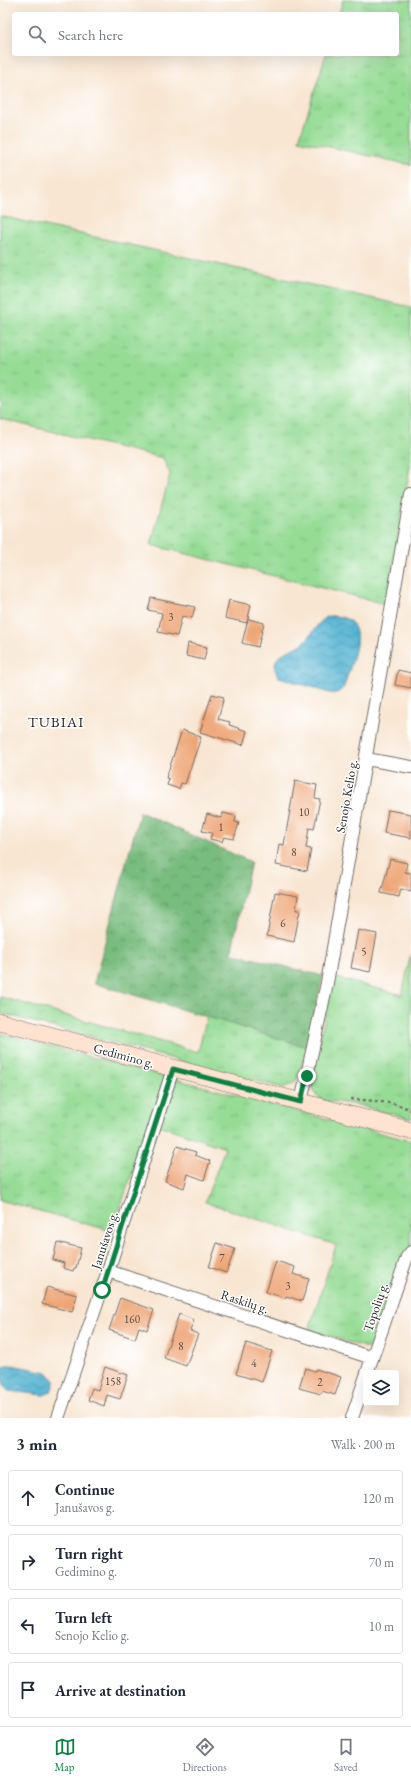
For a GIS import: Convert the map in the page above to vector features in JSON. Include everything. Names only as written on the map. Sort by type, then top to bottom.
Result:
[{"type":"main road","name":"Gedimino g.","points":[[0,1022],[411,1131]]},
{"type":"street","name":"Senojo Kelio g.","points":[[301,1102],[327,983],[411,494]]},
{"type":"street","points":[[366,759],[411,768]]},
{"type":"street","name":"Janušavos g.","points":[[58,1418],[108,1271],[173,1069]]},
{"type":"street","name":"Topolių g.","points":[[368,1370],[407,1257],[411,1252]]},
{"type":"street","name":"Raskilų g.","points":[[108,1271],[372,1358]]},
{"type":"street","name":"Topolių g.","points":[[352,1418],[363,1383]]},
{"type":"green space","points":[[343,0],[411,0],[411,165],[299,140],[325,56],[399,56],[399,12],[340,12]]},
{"type":"green space","points":[[0,216],[411,307],[411,461],[386,604],[151,545],[170,474],[163,458],[0,419]]},
{"type":"green space","points":[[140,812],[251,862],[231,953],[323,976],[307,1047],[94,983]]},
{"type":"green space","points":[[411,953],[411,1119],[353,1104],[326,1101],[316,1096],[311,1083],[333,977],[402,995]]},
{"type":"green space","points":[[0,997],[198,1052],[207,1016],[307,1047],[297,1079],[294,1083],[283,1088],[0,1013]]},
{"type":"green space","points":[[0,1033],[411,1141],[411,1252],[370,1349],[309,1330],[336,1245],[205,1202],[225,1148],[150,1122],[112,1231],[0,1200]]},
{"type":"water","points":[[329,616],[343,618],[352,623],[356,631],[354,653],[344,687],[341,691],[337,693],[329,693],[279,677],[276,673],[275,664],[279,656],[303,643],[321,621]]},
{"type":"water","points":[[12,1365],[47,1372],[55,1380],[51,1392],[44,1395],[9,1391],[4,1385],[2,1374],[3,1367]]},
{"type":"building","points":[[151,598],[195,607],[192,618],[182,616],[177,636],[158,632],[162,613],[148,610]]},
{"type":"building","points":[[229,600],[251,605],[247,623],[225,618]]},
{"type":"building","points":[[248,619],[264,623],[258,647],[242,643]]},
{"type":"building","points":[[188,643],[207,647],[204,660],[186,656]]},
{"type":"building","points":[[398,670],[411,673],[411,688],[395,685]]},
{"type":"building","points":[[212,694],[224,697],[218,719],[230,722],[229,725],[247,731],[243,745],[200,732]]},
{"type":"building","points":[[182,730],[201,737],[185,784],[181,783],[179,789],[167,785],[169,779],[166,778]]},
{"type":"building","points":[[295,781],[317,785],[315,798],[320,799],[314,829],[309,828],[306,848],[311,849],[307,871],[276,865],[279,844],[284,845]]},
{"type":"building","points":[[388,810],[411,814],[411,838],[384,833]]},
{"type":"building","points":[[223,813],[236,816],[235,822],[239,823],[234,839],[224,837],[222,842],[210,839],[212,833],[202,831],[207,814],[221,818]]},
{"type":"building","points":[[390,859],[407,863],[405,872],[411,873],[411,892],[401,889],[399,897],[381,893]]},
{"type":"building","points":[[275,892],[298,896],[296,910],[300,910],[294,942],[267,936]]},
{"type":"building","points":[[358,930],[377,934],[370,972],[351,968]]},
{"type":"building","points":[[177,1146],[196,1152],[195,1155],[210,1161],[204,1180],[188,1174],[184,1188],[165,1181]]},
{"type":"building","points":[[57,1242],[81,1248],[76,1268],[74,1268],[73,1271],[63,1268],[64,1263],[53,1260]]},
{"type":"building","points":[[217,1243],[235,1249],[226,1273],[209,1267]]},
{"type":"building","points":[[276,1261],[295,1267],[293,1274],[309,1279],[302,1301],[286,1296],[285,1298],[266,1292]]},
{"type":"building","points":[[47,1287],[77,1295],[72,1312],[42,1304]]},
{"type":"building","points":[[120,1298],[154,1310],[147,1330],[139,1327],[135,1339],[109,1330]]},
{"type":"building","points":[[179,1314],[194,1320],[190,1331],[198,1334],[186,1366],[164,1358]]},
{"type":"building","points":[[246,1343],[272,1351],[262,1382],[236,1374]]},
{"type":"building","points":[[105,1367],[128,1375],[120,1399],[107,1395],[104,1406],[88,1400],[92,1388],[98,1390]]},
{"type":"building","points":[[305,1368],[315,1371],[316,1369],[341,1377],[335,1395],[322,1391],[321,1394],[299,1388]]},
{"type":"district","name":"TUBIAI","points":[[56,722]]},
{"type":"route","points":[[102,1290],[173,1069],[301,1102],[307,1076]]}]
